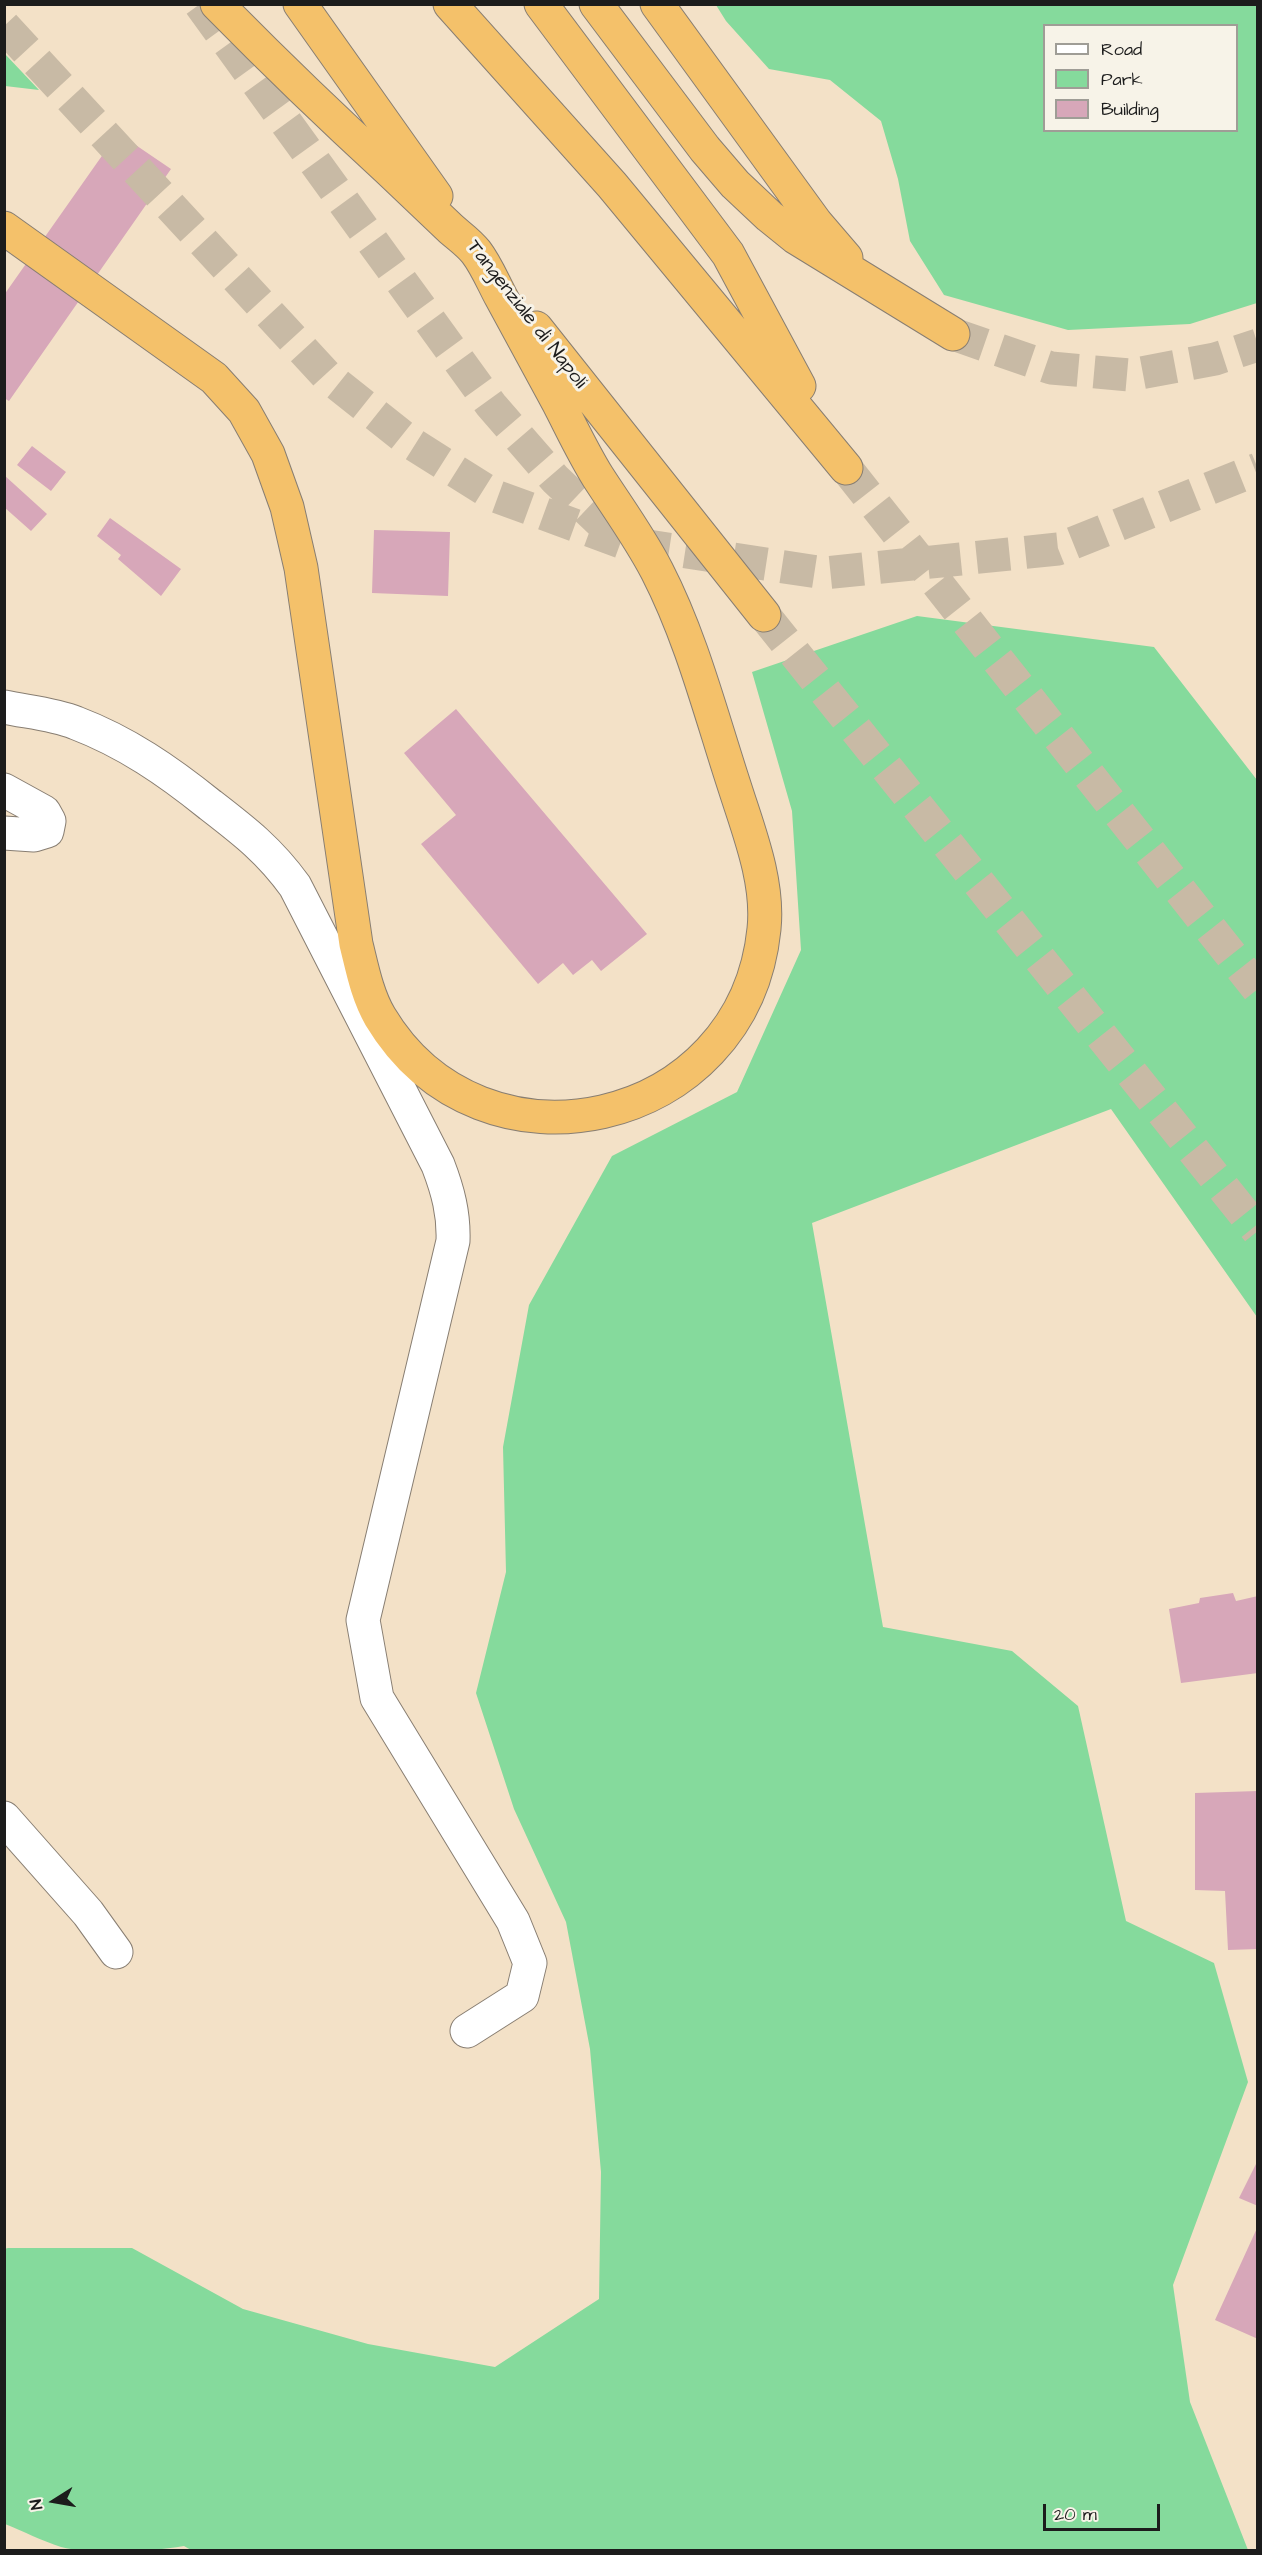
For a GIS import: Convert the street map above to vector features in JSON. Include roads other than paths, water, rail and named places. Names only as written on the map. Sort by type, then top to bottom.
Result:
[{"type":"highway","points":[[4,228],[214,378],[244,411],[268,454],[287,507],[301,568],[356,944],[365,979],[379,1014],[404,1050],[431,1074],[459,1093],[497,1107],[532,1115],[565,1117],[594,1114],[625,1107],[654,1094],[707,1057],[728,1029],[746,999],[758,965],[765,925],[761,880],[750,836],[691,652],[671,602],[629,522],[597,475],[477,253],[287,76],[217,4]]},
{"type":"highway","name":"Tangenziale di Napoli","points":[[300,4],[477,253],[609,423],[764,615]]},
{"type":"highway","points":[[450,4],[612,185],[841,462],[728,254],[542,4]]},
{"type":"highway","points":[[596,4],[705,149],[735,184],[795,237],[953,334]]},
{"type":"highway","points":[[657,4],[839,252],[913,311]]},
{"type":"lane","points":[[4,707],[75,722],[122,743],[163,768],[274,858],[300,897],[438,1165],[449,1194],[453,1241],[363,1620],[378,1698],[513,1921],[530,1963],[522,1996],[467,2031]]},
{"type":"lane","points":[[4,790],[44,812],[49,821],[47,831],[34,835],[4,832]]},
{"type":"lane","points":[[4,1818],[88,1913],[116,1952]]},
{"type":"tunnel","points":[[200,4],[491,405],[555,479],[611,532]]},
{"type":"tunnel","points":[[4,26],[327,376],[411,443],[495,496],[621,542],[824,573],[1058,549],[1258,469]]},
{"type":"tunnel","points":[[953,334],[1051,368],[1130,375],[1215,359],[1258,345]]},
{"type":"tunnel","points":[[846,468],[1258,989]]},
{"type":"tunnel","points":[[764,615],[1258,1231]]}]
